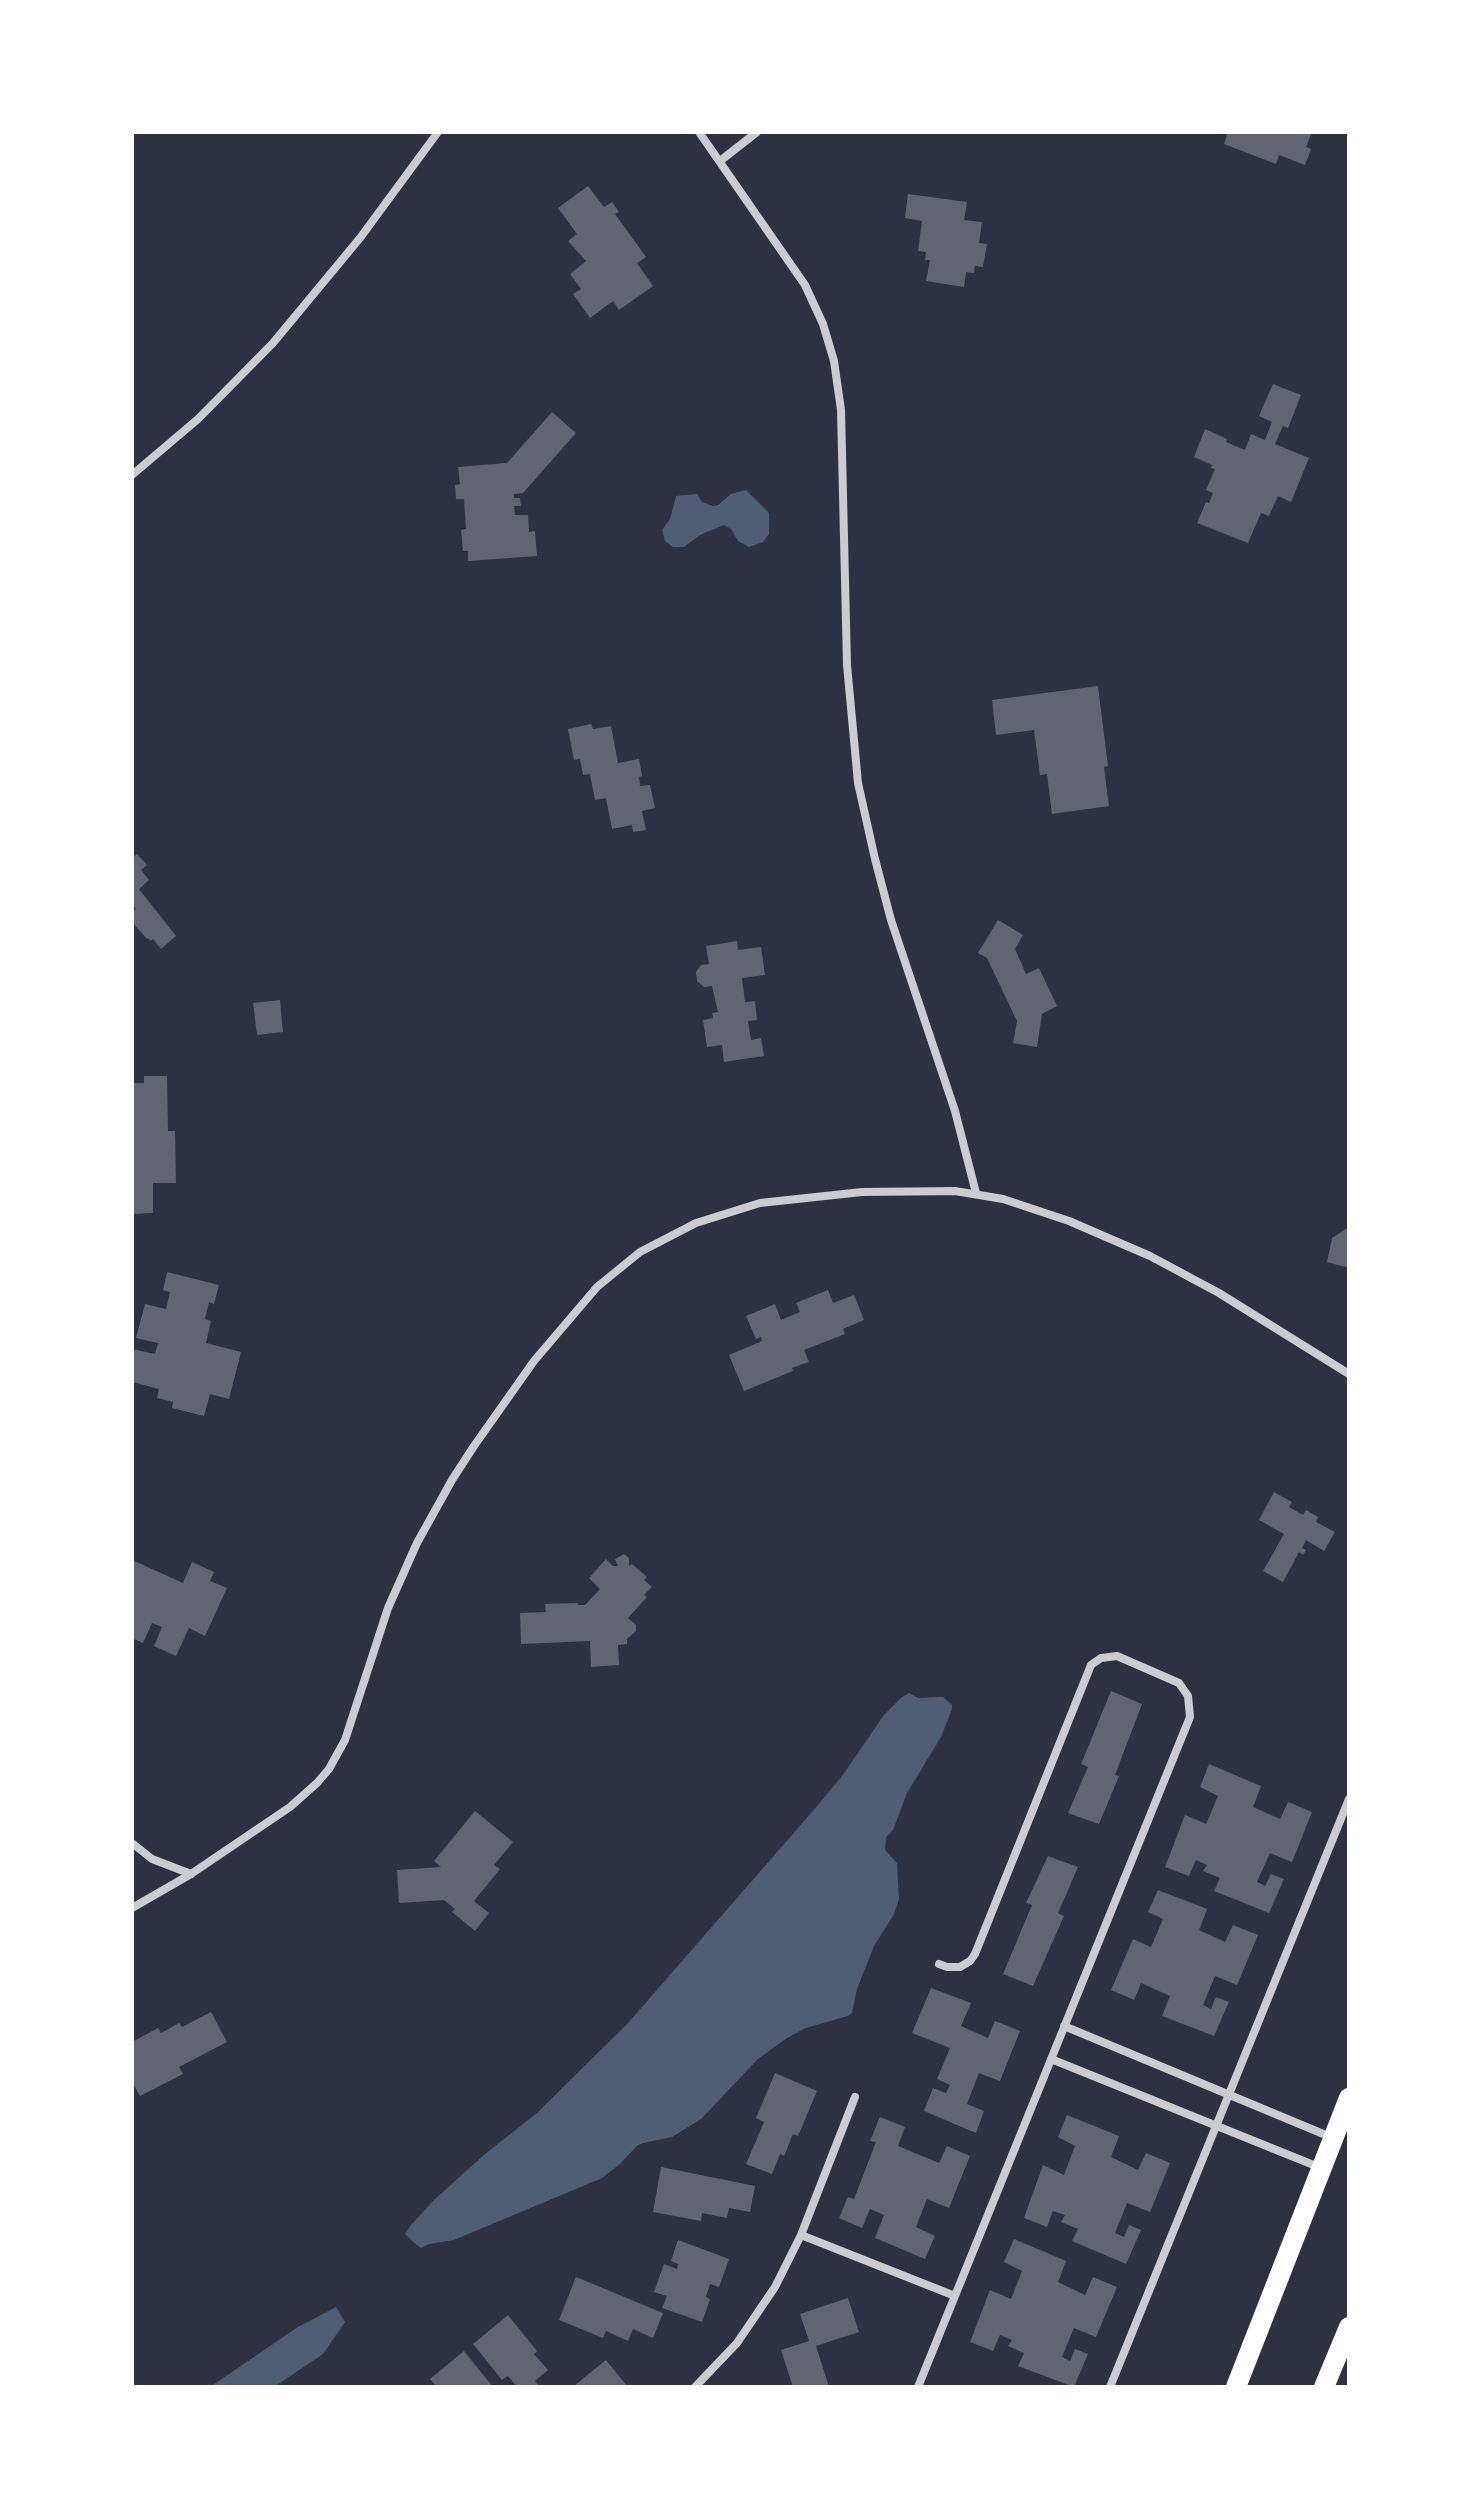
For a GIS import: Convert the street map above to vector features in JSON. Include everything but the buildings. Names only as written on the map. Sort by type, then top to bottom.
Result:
[{"type":"main road","points":[[1236,2387],[1349,2098]]},
{"type":"main road","points":[[1324,2387],[1349,2327]]},
{"type":"street","points":[[132,475],[198,419],[273,343],[360,238],[438,132]]},
{"type":"street","points":[[699,132],[805,285],[823,324],[834,361],[841,410],[847,665],[858,783],[891,920],[955,1111],[976,1193]]},
{"type":"street","points":[[720,161],[757,132]]},
{"type":"street","points":[[132,1908],[191,1874],[290,1807],[329,1769],[345,1740],[388,1608],[417,1543],[452,1480],[534,1361],[574,1312],[606,1279],[640,1252],[675,1232],[717,1215],[794,1198],[933,1190],[976,1193],[1057,1217],[1150,1256],[1219,1293],[1349,1374]]},
{"type":"street","points":[[918,2387],[1190,1717],[1188,1696],[1173,1678],[1117,1656],[1101,1658],[1091,1665],[975,1954],[960,1967],[939,1964]]},
{"type":"street","points":[[1110,2387],[1349,1799]]},
{"type":"street","points":[[132,1843],[152,1859],[191,1874]]},
{"type":"street","points":[[1064,2026],[1333,2138]]},
{"type":"street","points":[[1051,2059],[1321,2168]]},
{"type":"street","points":[[695,2387],[721,2362],[752,2324],[775,2287],[801,2235],[855,2097]]},
{"type":"street","points":[[801,2235],[955,2296]]},
{"type":"water","points":[[746,490],[769,513],[769,534],[763,542],[749,547],[738,541],[731,529],[724,525],[700,535],[684,547],[673,547],[665,541],[662,530],[670,519],[676,496],[697,494],[702,502],[713,506],[731,494]]},
{"type":"water","points":[[909,1693],[918,1698],[943,1697],[952,1709],[941,1737],[907,1793],[893,1830],[886,1837],[885,1850],[897,1863],[899,1899],[894,1914],[874,1946],[857,1989],[852,2013],[806,2028],[787,2038],[758,2059],[701,2119],[672,2137],[637,2146],[602,2178],[454,2240],[421,2248],[413,2242],[405,2234],[411,2225],[485,2154],[537,2113],[628,2023],[842,1776],[884,1715]]},
{"type":"water","points":[[336,2307],[345,2322],[323,2354],[274,2387],[210,2387],[298,2327]]}]
